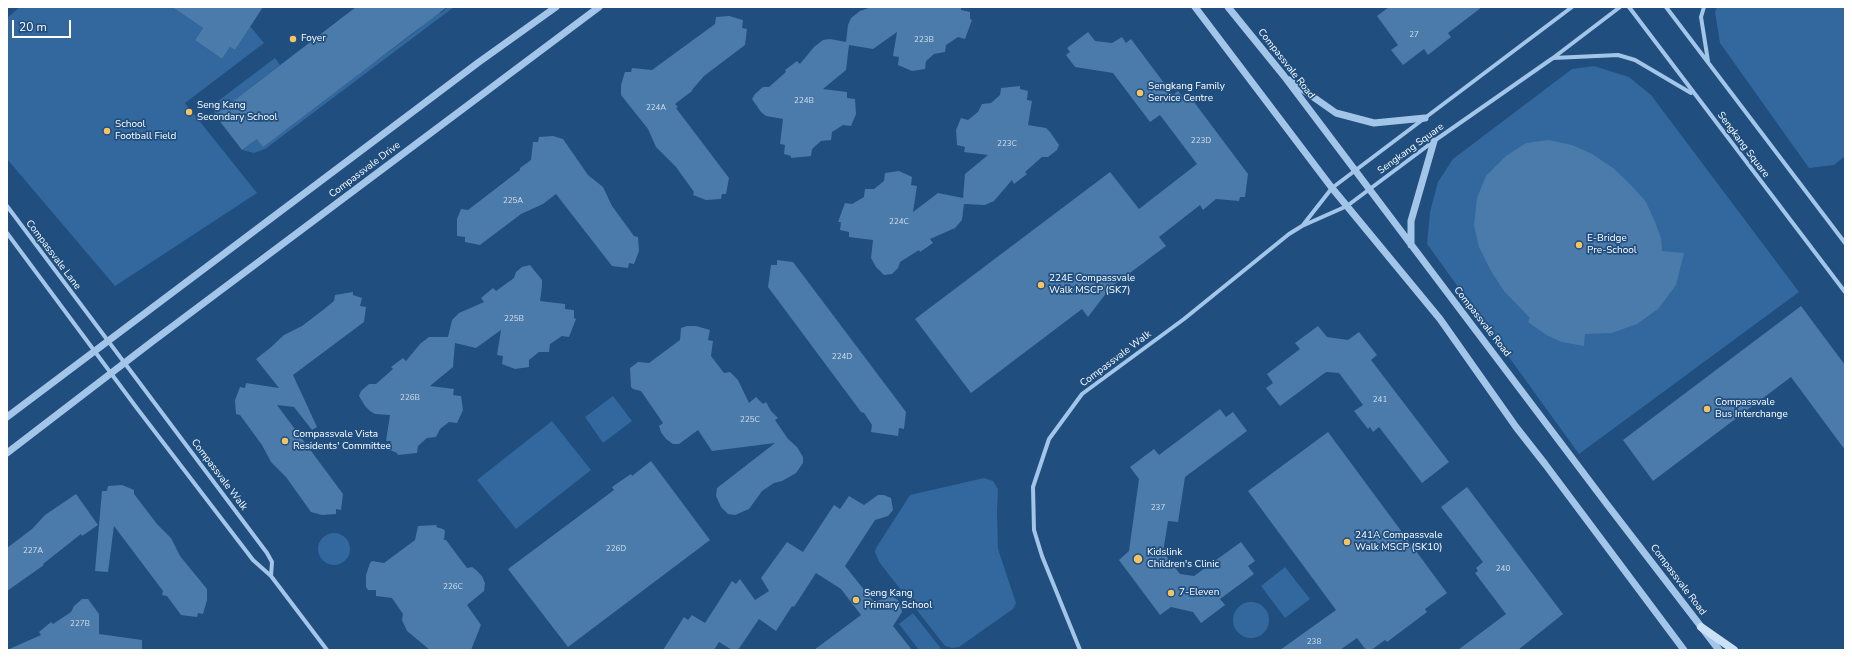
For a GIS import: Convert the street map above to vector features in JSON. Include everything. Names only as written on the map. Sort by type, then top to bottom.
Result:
[{"type":"main road","points":[[1701,627],[1734,650]]},
{"type":"street","name":"Compassvale Drive","points":[[7,418],[107,341],[473,67],[556,7]]},
{"type":"street","name":"Compassvale Drive","points":[[7,453],[599,7]]},
{"type":"street","points":[[1195,7],[1332,188],[1440,319],[1516,427],[1684,650]]},
{"type":"street","name":"Compassvale Road","points":[[1228,7],[1284,76],[1354,171],[1719,650]]},
{"type":"street","name":"Sengkang Square","points":[[1332,188],[1572,7]]},
{"type":"street","name":"Sengkang Square","points":[[1347,206],[1434,141],[1553,58],[1620,7]]},
{"type":"street","name":"Sengkang Square","points":[[1628,7],[1845,292]]},
{"type":"street","points":[[1666,7],[1845,243]]},
{"type":"street","points":[[1704,7],[1701,17],[1708,64]]},
{"type":"street","points":[[1553,58],[1593,55],[1624,56],[1635,60],[1694,94]]},
{"type":"street","points":[[1284,76],[1336,113],[1374,123],[1425,118]]},
{"type":"street","points":[[1411,245],[1411,221],[1434,141]]},
{"type":"street","name":"Compassvale Walk","points":[[1302,226],[1332,188]]},
{"type":"street","name":"Compassvale Lane","points":[[7,206],[87,314]]},
{"type":"street","name":"Compassvale Walk","points":[[1080,650],[1042,556],[1034,530],[1033,487],[1049,439],[1082,394],[1184,319],[1289,234],[1302,226],[1347,206]]},
{"type":"street","points":[[7,233],[94,351],[253,560],[271,576],[327,650]]},
{"type":"street","name":"Compassvale Walk","points":[[87,314],[267,553],[272,562],[271,576]]},
{"type":"shaded area","name":"School Football Field","points":[[20,7],[172,7],[203,28],[195,40],[222,59],[230,47],[235,50],[250,26],[264,43],[185,103],[257,193],[115,286],[7,159],[7,18]]},
{"type":"shaded area","points":[[437,7],[441,13],[448,7],[454,7],[265,149],[254,153],[242,150],[379,59],[419,29]]},
{"type":"shaded area","points":[[1717,7],[1845,7],[1845,156],[1834,165],[1809,168],[1720,43],[1715,12]]},
{"type":"shaded area","points":[[275,58],[280,65],[215,115],[213,108],[218,101]]},
{"type":"shaded area","points":[[1594,66],[1629,77],[1651,95],[1799,292],[1579,454],[1427,244],[1430,212],[1438,182],[1453,159],[1572,69]]},
{"type":"shaded area","points":[[613,396],[632,421],[603,443],[585,417]]},
{"type":"shaded area","points":[[552,421],[591,470],[516,529],[477,480]]},
{"type":"shaded area","points":[[984,478],[993,481],[998,489],[998,549],[1016,603],[1013,609],[959,647],[952,648],[945,646],[879,562],[875,552],[876,548],[910,495]]},
{"type":"shaded area","points":[[331,533],[337,533],[346,537],[350,549],[346,561],[337,565],[331,565],[322,561],[318,552],[318,546],[322,537]]},
{"type":"shaded area","points":[[1285,567],[1310,599],[1285,618],[1261,586]]},
{"type":"shaded area","points":[[1255,602],[1264,607],[1268,613],[1268,627],[1264,633],[1255,638],[1247,638],[1238,633],[1234,627],[1233,616],[1238,607],[1244,603]]},
{"type":"shaded area","points":[[913,613],[942,650],[919,650],[899,624]]},
{"type":"building","points":[[172,7],[263,7],[235,50],[230,47],[222,59],[195,40],[203,28]]},
{"type":"building","points":[[356,7],[447,7],[263,147],[257,139],[242,150],[215,115]]},
{"type":"building","points":[[871,7],[961,7],[961,10],[970,12],[970,19],[972,20],[965,39],[958,37],[946,45],[945,52],[934,54],[926,61],[925,69],[912,71],[898,65],[899,57],[893,56],[897,32],[873,49],[849,45],[846,70],[823,89],[847,92],[847,98],[855,99],[856,114],[851,126],[843,125],[832,132],[831,140],[821,141],[812,149],[811,156],[791,158],[791,156],[784,154],[785,145],[780,144],[783,119],[766,116],[761,112],[752,99],[763,87],[769,87],[786,72],[785,70],[797,61],[800,64],[814,47],[823,40],[830,39],[846,42],[848,25],[851,18],[860,11]]},
{"type":"building","points":[[1389,7],[1482,7],[1448,33],[1451,37],[1428,55],[1424,49],[1403,65],[1391,50],[1398,45],[1377,16]]},
{"type":"building","points":[[729,16],[743,20],[742,28],[747,29],[745,45],[704,76],[692,91],[675,104],[678,107],[676,108],[729,178],[726,194],[722,194],[721,199],[706,200],[693,195],[694,192],[676,167],[656,147],[648,129],[621,95],[621,85],[625,72],[631,72],[632,68],[652,70],[715,24],[716,17]]},
{"type":"building","name":"224E Compassvale Walk MSCP (SK7)","points":[[1088,32],[1095,41],[1112,43],[1122,37],[1126,43],[1131,39],[1173,95],[1178,91],[1183,98],[1188,94],[1248,174],[1245,197],[1240,197],[1239,201],[1216,199],[1203,210],[1200,205],[1159,237],[1166,246],[1111,287],[1088,317],[1082,309],[971,393],[915,319],[1110,172],[1139,209],[1197,164],[1160,115],[1150,122],[1113,73],[1075,67],[1066,55],[1070,52],[1067,48]]},
{"type":"building","points":[[1020,86],[1020,89],[1028,91],[1027,100],[1032,101],[1028,125],[1046,128],[1059,145],[1057,150],[1048,157],[1042,157],[1025,172],[1027,174],[1014,184],[1012,180],[994,201],[985,205],[964,204],[962,220],[955,228],[930,239],[933,243],[920,252],[919,250],[900,262],[898,268],[892,274],[884,275],[876,267],[871,258],[873,240],[849,237],[849,232],[840,230],[841,222],[838,222],[845,203],[852,204],[864,197],[865,189],[874,189],[884,181],[885,173],[899,171],[912,177],[911,185],[917,186],[913,212],[938,193],[963,198],[965,174],[988,155],[964,152],[965,147],[957,145],[956,130],[961,118],[968,120],[978,112],[982,104],[991,103],[1000,95],[1001,88]]},
{"type":"building","points":[[553,136],[563,139],[588,175],[603,187],[612,206],[634,236],[638,237],[639,251],[634,264],[629,263],[628,268],[612,266],[556,194],[543,204],[521,214],[480,245],[465,242],[465,237],[457,236],[457,219],[461,209],[468,210],[531,160],[533,142],[538,142],[539,137]]},
{"type":"building","name":"E-Bridge Pre-School","points":[[1548,140],[1572,145],[1592,154],[1613,168],[1646,202],[1661,238],[1662,251],[1684,253],[1676,285],[1658,309],[1637,324],[1612,333],[1585,334],[1584,346],[1562,342],[1548,336],[1528,322],[1530,318],[1504,291],[1491,271],[1479,247],[1474,225],[1477,198],[1486,176],[1506,156],[1526,143]]},
{"type":"building","points":[[777,260],[793,262],[906,412],[904,429],[899,428],[898,436],[871,432],[872,425],[864,413],[861,412],[768,287],[771,265],[777,265]]},
{"type":"building","points":[[530,265],[542,280],[540,301],[565,304],[565,309],[574,310],[574,318],[576,319],[569,337],[562,336],[550,344],[549,352],[539,352],[529,360],[529,367],[515,369],[502,364],[503,356],[497,355],[501,330],[476,348],[455,343],[453,367],[430,386],[454,389],[453,395],[461,396],[463,410],[457,423],[449,422],[440,429],[436,437],[427,438],[418,446],[417,453],[398,455],[390,450],[391,441],[386,441],[390,415],[375,414],[370,411],[359,396],[361,391],[369,384],[376,384],[393,369],[391,367],[403,358],[406,361],[420,344],[429,337],[448,337],[452,320],[459,313],[484,302],[481,298],[493,288],[496,291],[514,278],[516,272],[522,267]]},
{"type":"building","points":[[353,292],[353,295],[362,298],[360,306],[366,307],[364,322],[293,375],[317,427],[312,430],[294,407],[277,405],[343,494],[341,510],[336,509],[336,514],[322,515],[311,512],[286,477],[271,462],[262,445],[240,415],[236,414],[235,400],[240,387],[245,388],[246,383],[279,388],[256,359],[284,335],[302,326],[323,310],[334,301],[335,295]]},
{"type":"building","name":"Compassvale Bus Interchange","points":[[1801,306],[1845,365],[1845,450],[1791,377],[1653,481],[1623,440]]},
{"type":"building","points":[[696,326],[710,330],[708,340],[713,341],[711,356],[724,373],[730,372],[738,380],[749,403],[756,397],[763,404],[766,402],[771,411],[778,418],[775,420],[788,439],[797,447],[803,457],[803,463],[796,473],[782,481],[774,483],[762,491],[749,509],[735,515],[728,514],[721,507],[716,496],[717,488],[775,443],[712,451],[698,430],[679,444],[673,444],[666,439],[661,432],[659,426],[663,423],[641,391],[631,387],[630,368],[638,362],[649,363],[680,340],[681,328]]},
{"type":"building","points":[[1318,326],[1327,337],[1348,340],[1359,332],[1377,355],[1371,360],[1449,462],[1422,483],[1379,427],[1373,432],[1370,427],[1368,429],[1354,411],[1363,405],[1339,373],[1326,372],[1280,406],[1266,388],[1273,383],[1267,374],[1300,349],[1295,343]]},
{"type":"building","points":[[1220,409],[1226,417],[1233,412],[1247,431],[1185,477],[1178,522],[1168,521],[1163,552],[1180,574],[1194,576],[1241,542],[1255,561],[1248,566],[1254,574],[1220,599],[1225,605],[1201,623],[1193,612],[1171,607],[1160,615],[1119,560],[1129,551],[1139,479],[1130,467],[1154,449],[1159,455]]},
{"type":"building","name":"241A Compassvale Walk MSCP (SK10)","points":[[1328,432],[1447,593],[1425,609],[1427,612],[1387,642],[1385,640],[1371,650],[1366,650],[1357,638],[1340,650],[1280,650],[1336,610],[1248,491]]},
{"type":"building","points":[[651,461],[710,540],[568,647],[508,569],[614,490],[612,487],[631,474],[632,476]]},
{"type":"building","points":[[122,485],[134,490],[134,494],[157,524],[171,538],[180,556],[207,589],[207,600],[203,614],[198,613],[197,617],[181,615],[167,596],[162,595],[163,591],[114,526],[108,572],[95,571],[102,491],[107,491],[108,486]]},
{"type":"building","points":[[1467,487],[1563,614],[1518,650],[1458,650],[1506,614],[1475,573],[1478,571],[1476,568],[1483,562],[1441,507]]},
{"type":"building","points":[[76,494],[98,525],[82,536],[81,534],[43,564],[44,565],[7,591],[7,548],[32,529],[45,515]]},
{"type":"building","points":[[878,495],[884,495],[891,498],[893,510],[888,516],[875,520],[845,566],[874,602],[891,596],[898,600],[902,612],[893,626],[912,650],[814,650],[861,615],[841,589],[816,573],[776,631],[759,619],[738,650],[732,650],[719,642],[714,650],[663,650],[684,617],[688,620],[692,615],[705,623],[732,581],[736,584],[740,579],[755,600],[769,591],[761,578],[787,542],[803,552],[834,505],[840,509],[849,496],[864,505]]},
{"type":"building","points":[[437,525],[436,527],[445,531],[444,540],[446,540],[467,568],[472,567],[476,570],[482,576],[485,583],[484,591],[467,605],[481,625],[471,650],[430,650],[407,631],[402,620],[403,614],[392,598],[376,596],[376,590],[368,590],[366,587],[366,575],[372,561],[384,563],[415,540],[418,526]]},
{"type":"building","points":[[82,599],[88,599],[99,614],[99,634],[142,640],[142,650],[7,650],[41,635],[39,632],[51,622],[53,624],[71,612],[74,606]]},
{"type":"place","name":"Foyer","points":[[293,39]]},
{"type":"place","name":"Sengkang Family Service Centre","points":[[1140,93]]},
{"type":"place","name":"Seng Kang Secondary School","points":[[189,112]]},
{"type":"place","name":"School Football Field","points":[[107,131]]},
{"type":"place","name":"E-Bridge Pre-School","points":[[1579,245]]},
{"type":"place","name":"224E Compassvale Walk MSCP (SK7)","points":[[1041,285]]},
{"type":"place","name":"Compassvale Bus Interchange","points":[[1707,409]]},
{"type":"place","name":"Compassvale Vista Residents' Committee","points":[[285,441]]},
{"type":"place","name":"241A Compassvale Walk MSCP (SK10)","points":[[1347,542]]},
{"type":"place","name":"Kidslink Children's Clinic","points":[[1138,559]]},
{"type":"place","name":"7-Eleven","points":[[1171,593]]},
{"type":"place","name":"Seng Kang Primary School","points":[[856,600]]}]
